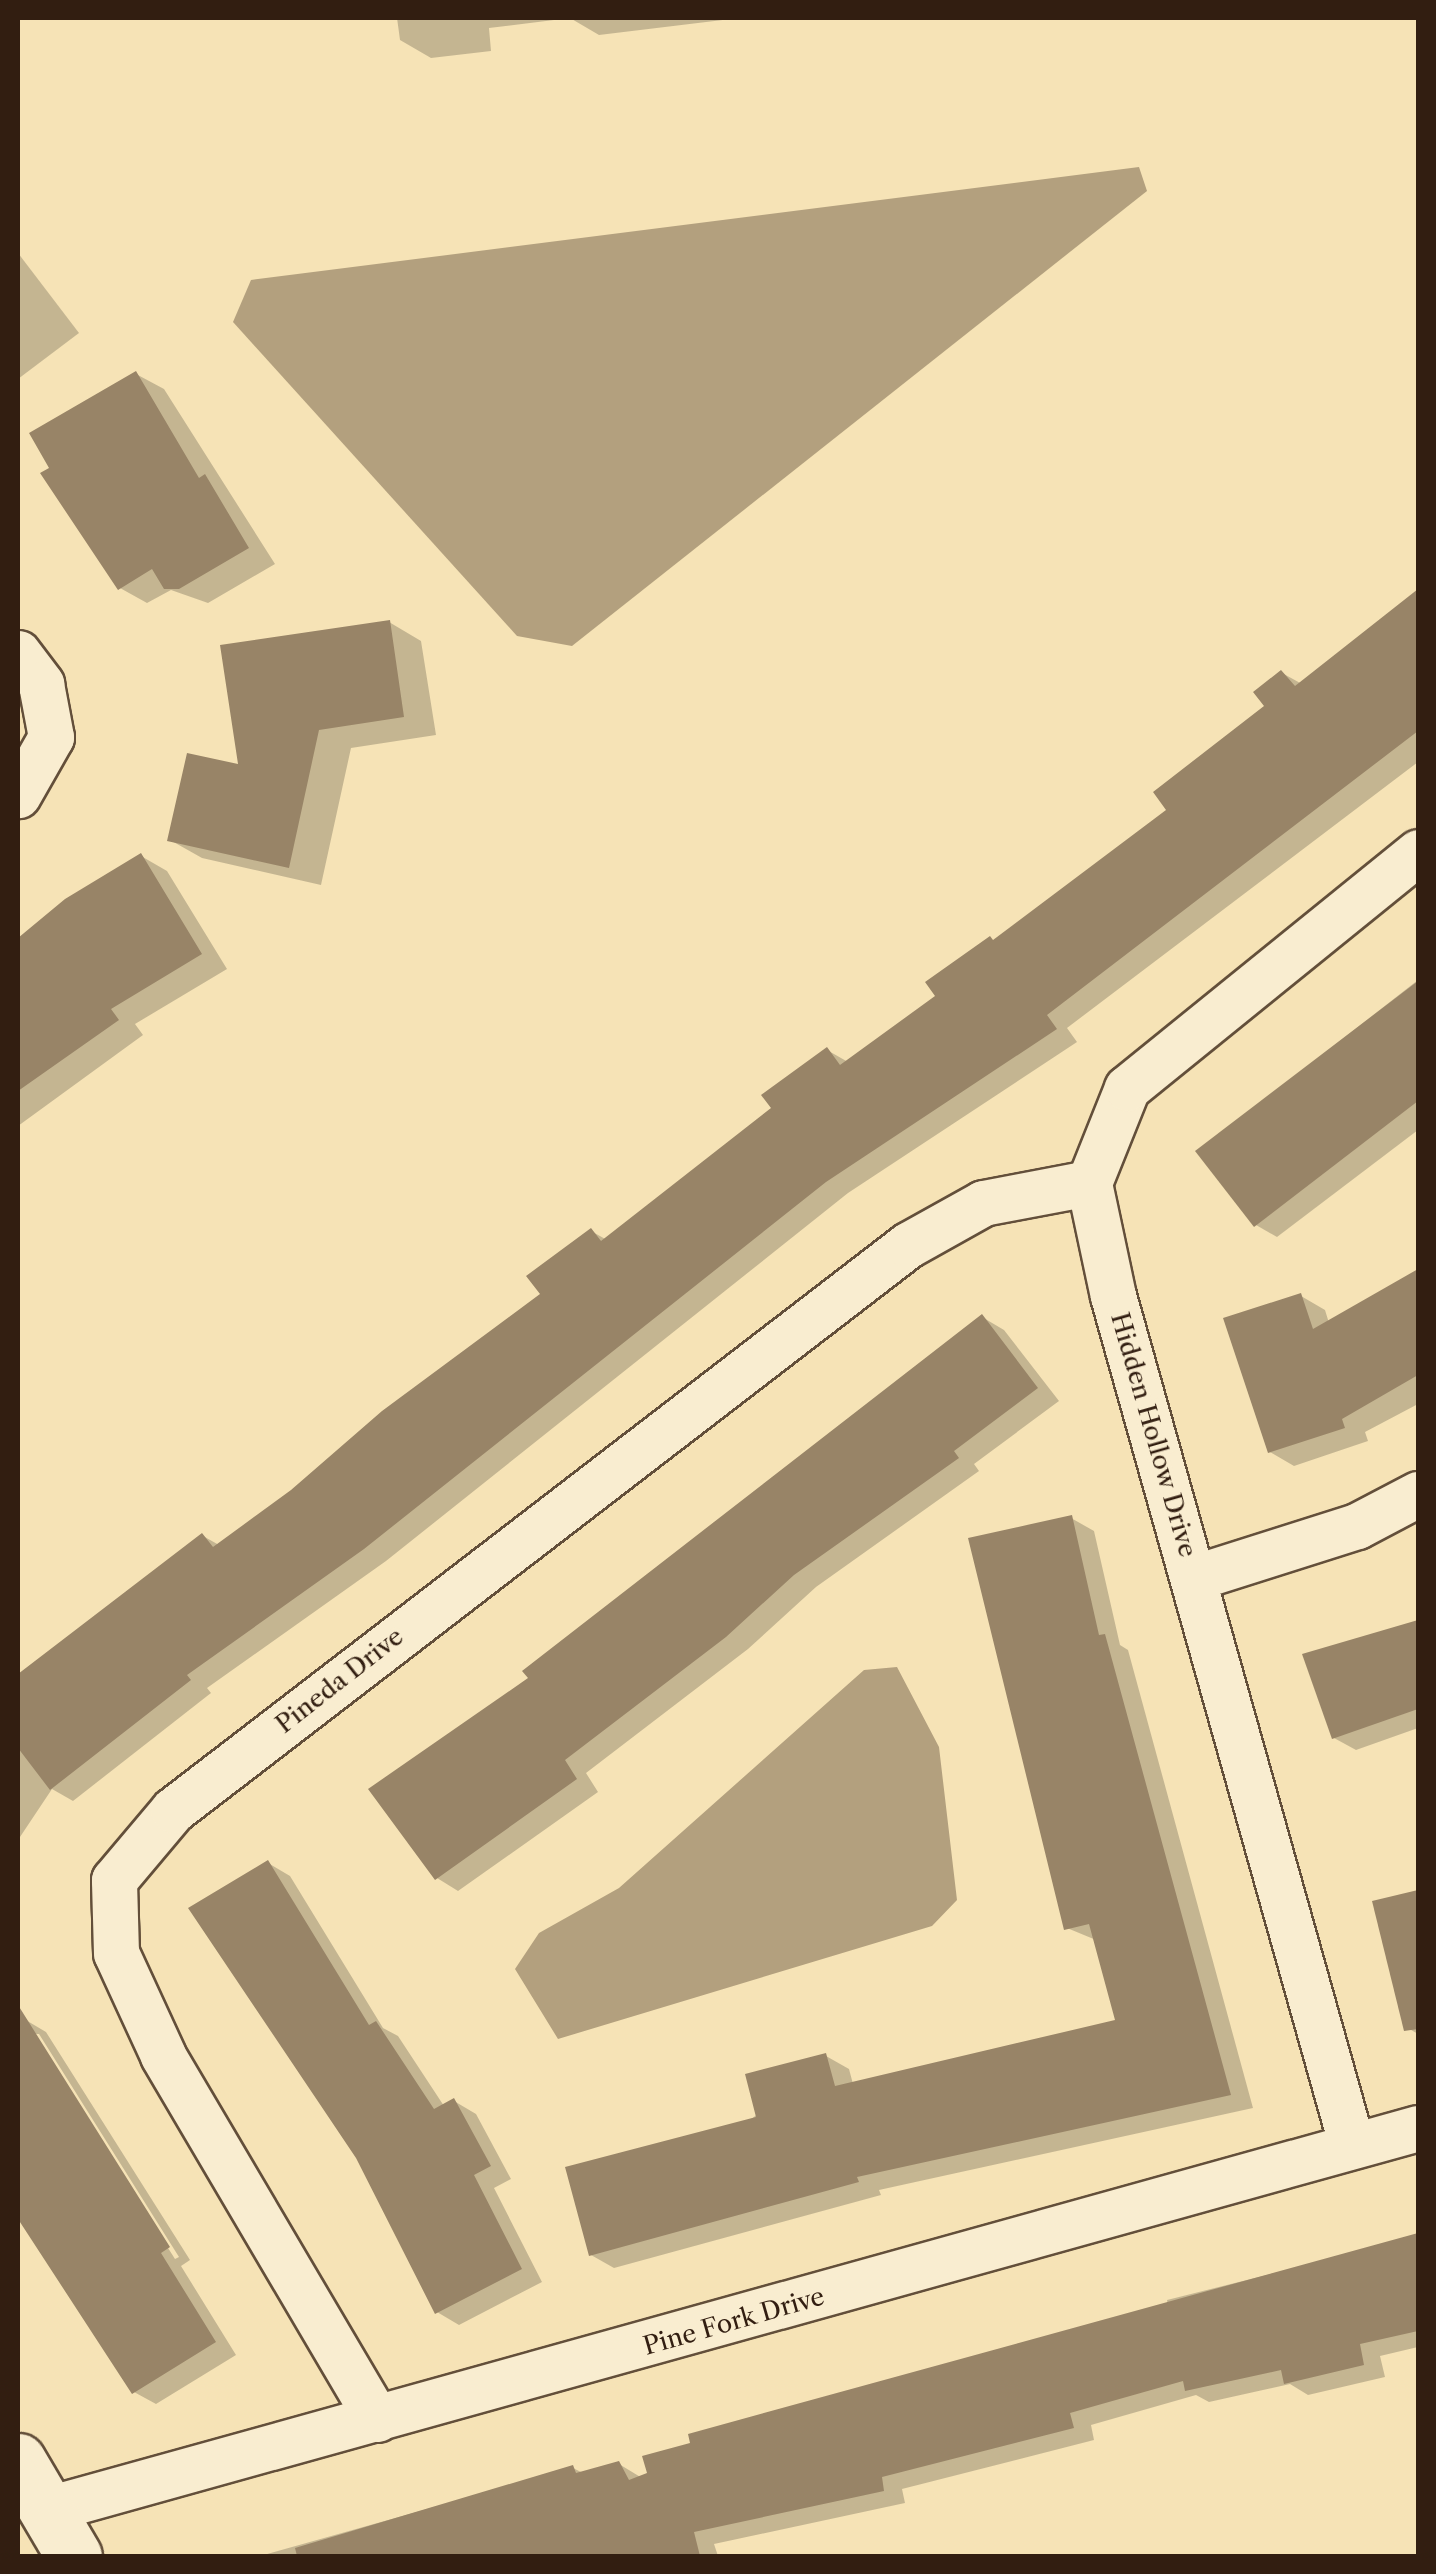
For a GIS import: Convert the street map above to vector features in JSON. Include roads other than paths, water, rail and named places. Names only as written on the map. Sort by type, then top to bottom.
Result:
[{"type":"main road","points":[[18,2461],[74,2556]]},
{"type":"street","points":[[18,653],[41,684],[51,737],[18,795]]},
{"type":"street","points":[[1088,1183],[1127,1088],[1418,852]]},
{"type":"street","name":"Hidden Hollow Drive","points":[[1088,1183],[1113,1296],[1352,2146]]},
{"type":"street","name":"Pineda Drive","points":[[376,2419],[164,2055],[116,1953],[114,1880],[173,1810],[908,1245],[983,1203],[1088,1183]]},
{"type":"street","points":[[1193,1578],[1358,1526],[1418,1494]]},
{"type":"street","name":"Pine Fork Drive","points":[[48,2509],[1418,2128]]}]
